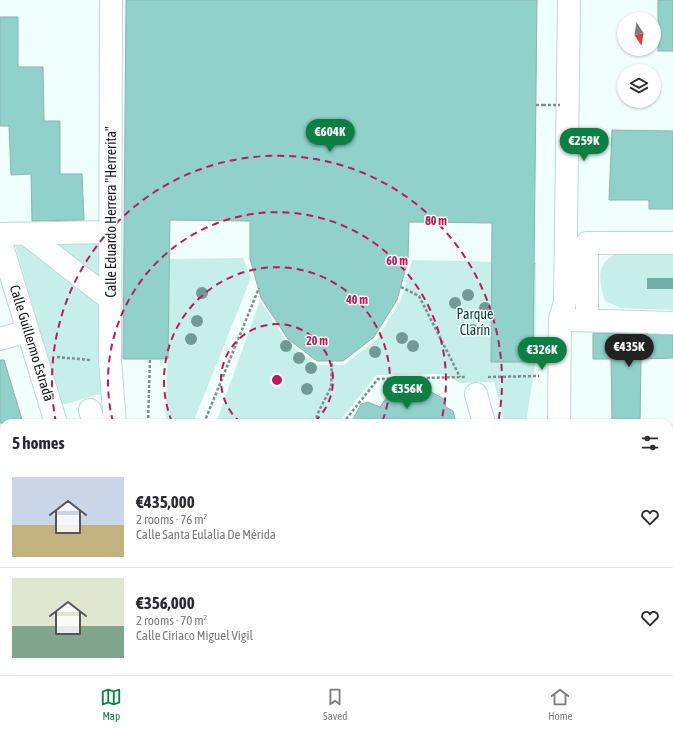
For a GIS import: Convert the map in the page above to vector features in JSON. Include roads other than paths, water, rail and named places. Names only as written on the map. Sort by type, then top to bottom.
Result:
[{"type":"street","name":"Calle Eduardo Herrera \"Herrerita\"","points":[[111,0],[110,361],[115,419]]},
{"type":"street","points":[[559,419],[560,320],[565,302],[569,0]]},
{"type":"street","points":[[0,234],[110,232]]},
{"type":"street","points":[[26,234],[111,300]]},
{"type":"street","name":"Calle Guillermo Estrada","points":[[0,240],[8,290],[28,331],[55,419]]},
{"type":"street","points":[[587,320],[587,243],[673,243]]},
{"type":"street","points":[[560,320],[673,323]]},
{"type":"street","points":[[0,339],[28,331]]},
{"type":"street","points":[[476,394],[483,419]]},
{"type":"park label","name":"Parque Clarín","points":[[475,322]]}]
